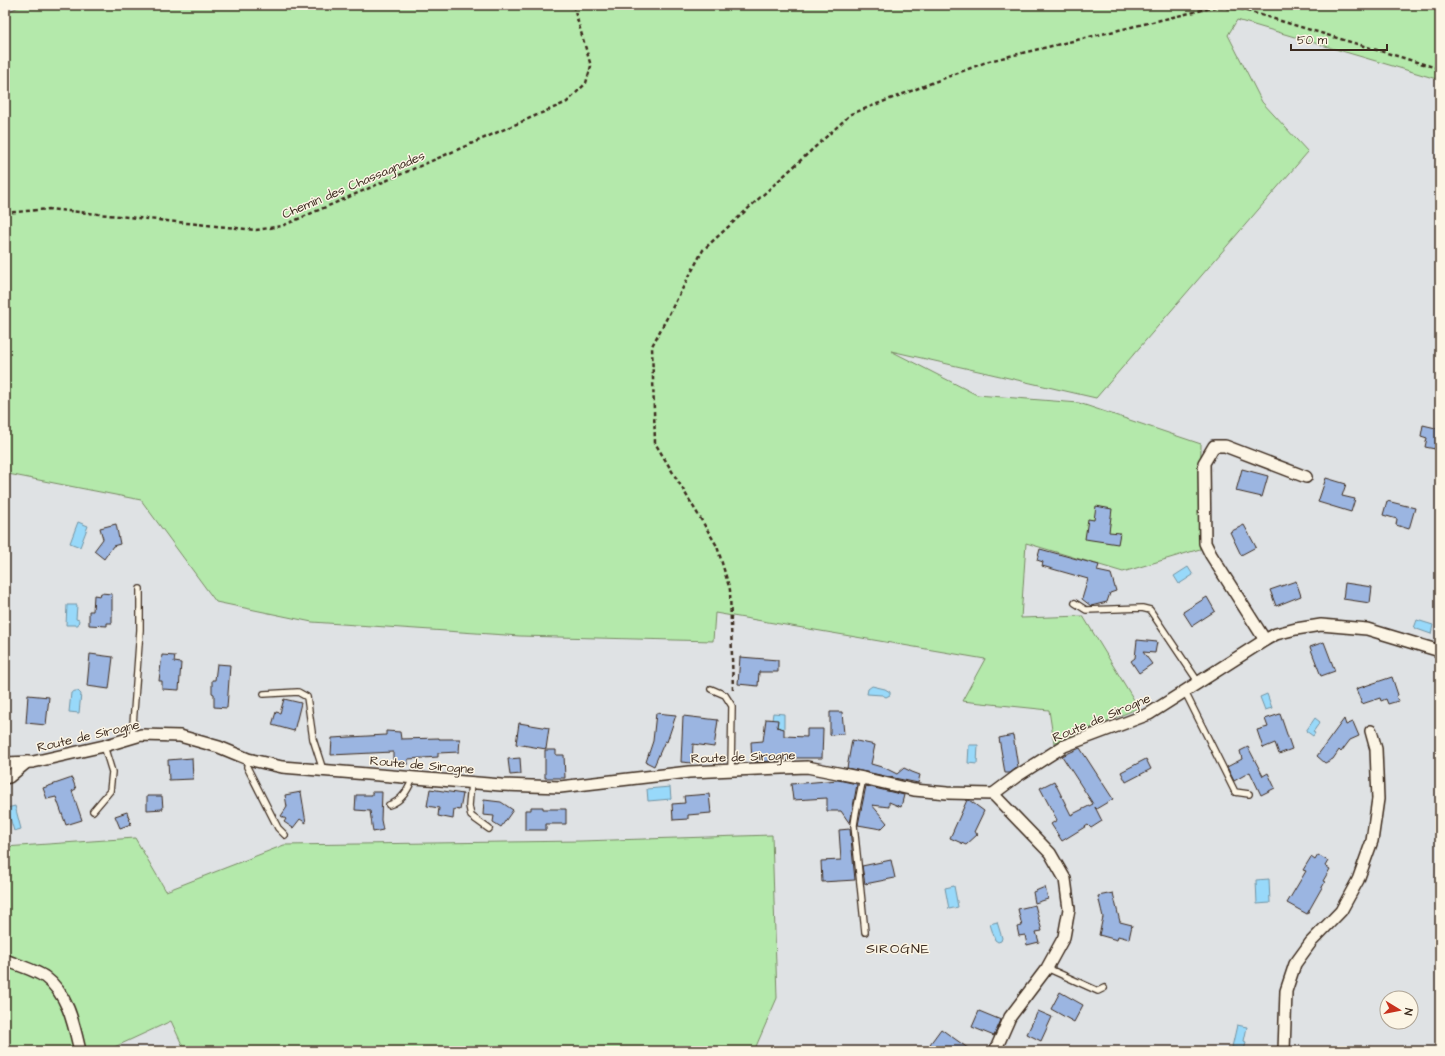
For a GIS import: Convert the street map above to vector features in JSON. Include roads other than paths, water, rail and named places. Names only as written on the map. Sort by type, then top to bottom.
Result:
[{"type":"street","points":[[1265,640],[1211,555],[1205,543],[1204,462],[1214,446],[1225,446],[1306,477]]},
{"type":"street","name":"Route de Sirogne","points":[[5,763],[33,762],[104,746],[141,735],[180,736],[219,747],[248,759],[282,767],[413,778],[560,787],[689,772],[807,767],[914,790],[947,793],[993,794],[1017,776],[1064,746],[1149,714],[1276,634],[1321,625],[1367,629],[1440,651]]},
{"type":"street","points":[[1284,1051],[1286,991],[1295,964],[1311,942],[1341,911],[1358,880],[1372,841],[1378,798],[1376,749],[1371,732]]},
{"type":"street","points":[[5,778],[9,777],[27,762]]},
{"type":"street","points":[[993,794],[1050,853],[1065,879],[1069,909],[1064,937],[1047,968],[1010,1017],[995,1051]]},
{"type":"street","points":[[5,960],[45,976],[58,990],[71,1015],[80,1051]]},
{"type":"lane","points":[[132,738],[140,630],[140,589]]},
{"type":"lane","points":[[1075,603],[1086,610],[1142,608],[1150,610],[1199,683]]},
{"type":"lane","points":[[711,690],[725,695],[732,706],[731,771]]},
{"type":"lane","points":[[264,694],[298,692],[308,697],[312,739],[324,770]]},
{"type":"lane","points":[[1185,692],[1235,792],[1248,794]]},
{"type":"lane","points":[[93,811],[110,791],[112,772],[104,746]]},
{"type":"lane","points":[[248,759],[247,767],[278,828],[285,835]]},
{"type":"lane","points":[[389,805],[397,802],[408,789],[413,778]]},
{"type":"lane","points":[[863,778],[854,826],[865,932]]},
{"type":"lane","points":[[472,782],[469,806],[471,816],[489,829]]},
{"type":"lane","points":[[1047,968],[1098,991],[1104,988]]},
{"type":"water","points":[[78,522],[88,526],[80,547],[70,543]]},
{"type":"water","points":[[1188,567],[1193,575],[1179,584],[1174,576]]},
{"type":"water","points":[[67,605],[77,605],[76,619],[79,620],[78,625],[66,625]]},
{"type":"water","points":[[1417,620],[1433,625],[1431,634],[1414,628]]},
{"type":"water","points":[[872,686],[885,689],[890,692],[890,695],[886,697],[882,695],[867,694],[868,689]]},
{"type":"water","points":[[78,691],[81,694],[79,713],[69,712],[71,693]]},
{"type":"water","points":[[1267,694],[1272,708],[1265,710],[1260,697]]},
{"type":"water","points":[[773,713],[784,714],[784,729],[777,727],[778,721],[772,720]]},
{"type":"water","points":[[1315,718],[1320,722],[1313,732],[1315,733],[1313,736],[1306,731]]},
{"type":"water","points":[[969,745],[978,745],[977,764],[968,763]]},
{"type":"water","points":[[670,787],[671,799],[648,801],[647,789]]},
{"type":"water","points":[[15,806],[21,829],[14,831],[7,808]]},
{"type":"water","points":[[1269,879],[1270,903],[1257,904],[1256,880]]},
{"type":"water","points":[[954,886],[958,907],[949,909],[945,888]]},
{"type":"water","points":[[997,922],[1002,938],[1001,941],[998,942],[995,940],[990,924]]},
{"type":"water","points":[[1237,1025],[1247,1027],[1244,1041],[1246,1042],[1243,1049],[1232,1047]]},
{"type":"district","name":"SIROGNE","points":[[898,948]]}]
